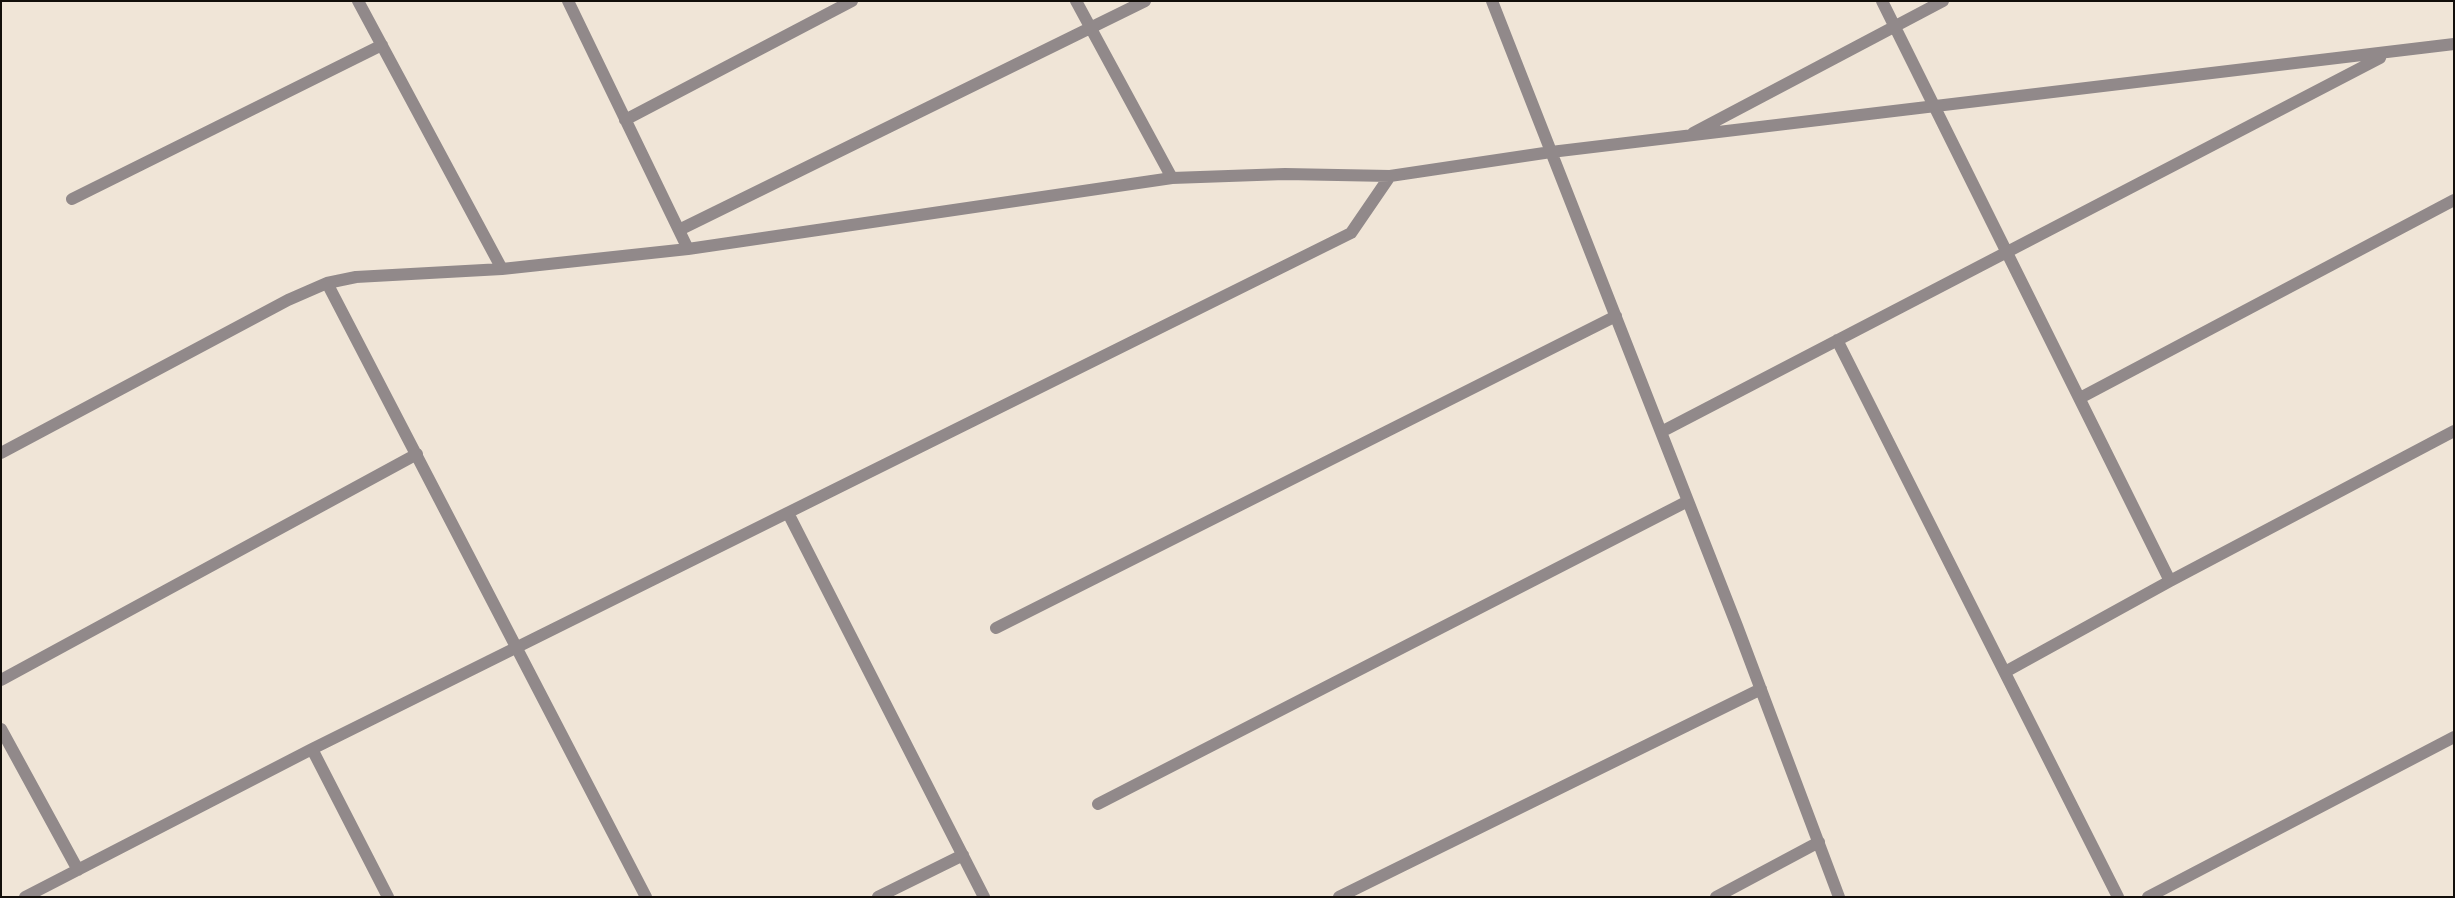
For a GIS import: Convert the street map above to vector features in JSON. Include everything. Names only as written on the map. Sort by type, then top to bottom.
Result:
[{"type":"street","points":[[358,1],[502,269]]},
{"type":"street","points":[[568,1],[688,249]]},
{"type":"street","points":[[625,120],[852,1]]},
{"type":"street","points":[[1076,1],[1090,30],[1172,178]]},
{"type":"street","points":[[679,230],[1090,30],[1145,1]]},
{"type":"street","points":[[1492,1],[1761,689],[1839,897]]},
{"type":"street","points":[[1882,1],[2008,251],[2170,581]]},
{"type":"street","points":[[1687,136],[1943,1]]},
{"type":"street","points":[[1,453],[288,300],[327,283],[356,277],[502,269],[688,249],[1172,178],[1285,174],[1390,176],[1551,152],[2454,44]]},
{"type":"street","points":[[72,199],[382,45]]},
{"type":"street","points":[[1661,432],[2388,53]]},
{"type":"street","points":[[25,897],[312,749],[1351,233],[1390,176]]},
{"type":"street","points":[[2080,398],[2454,200]]},
{"type":"street","points":[[327,283],[418,454],[646,897]]},
{"type":"street","points":[[996,628],[1616,316]]},
{"type":"street","points":[[1837,340],[2118,897]]},
{"type":"street","points":[[2005,672],[2170,581],[2454,431]]},
{"type":"street","points":[[1,680],[418,454]]},
{"type":"street","points":[[1098,804],[1688,501]]},
{"type":"street","points":[[788,513],[984,897]]},
{"type":"street","points":[[1339,897],[1761,689]]},
{"type":"street","points":[[1,729],[78,870]]},
{"type":"street","points":[[2148,897],[2454,737]]},
{"type":"street","points":[[312,749],[388,897]]},
{"type":"street","points":[[1716,897],[1819,842]]},
{"type":"street","points":[[878,897],[963,856]]}]
